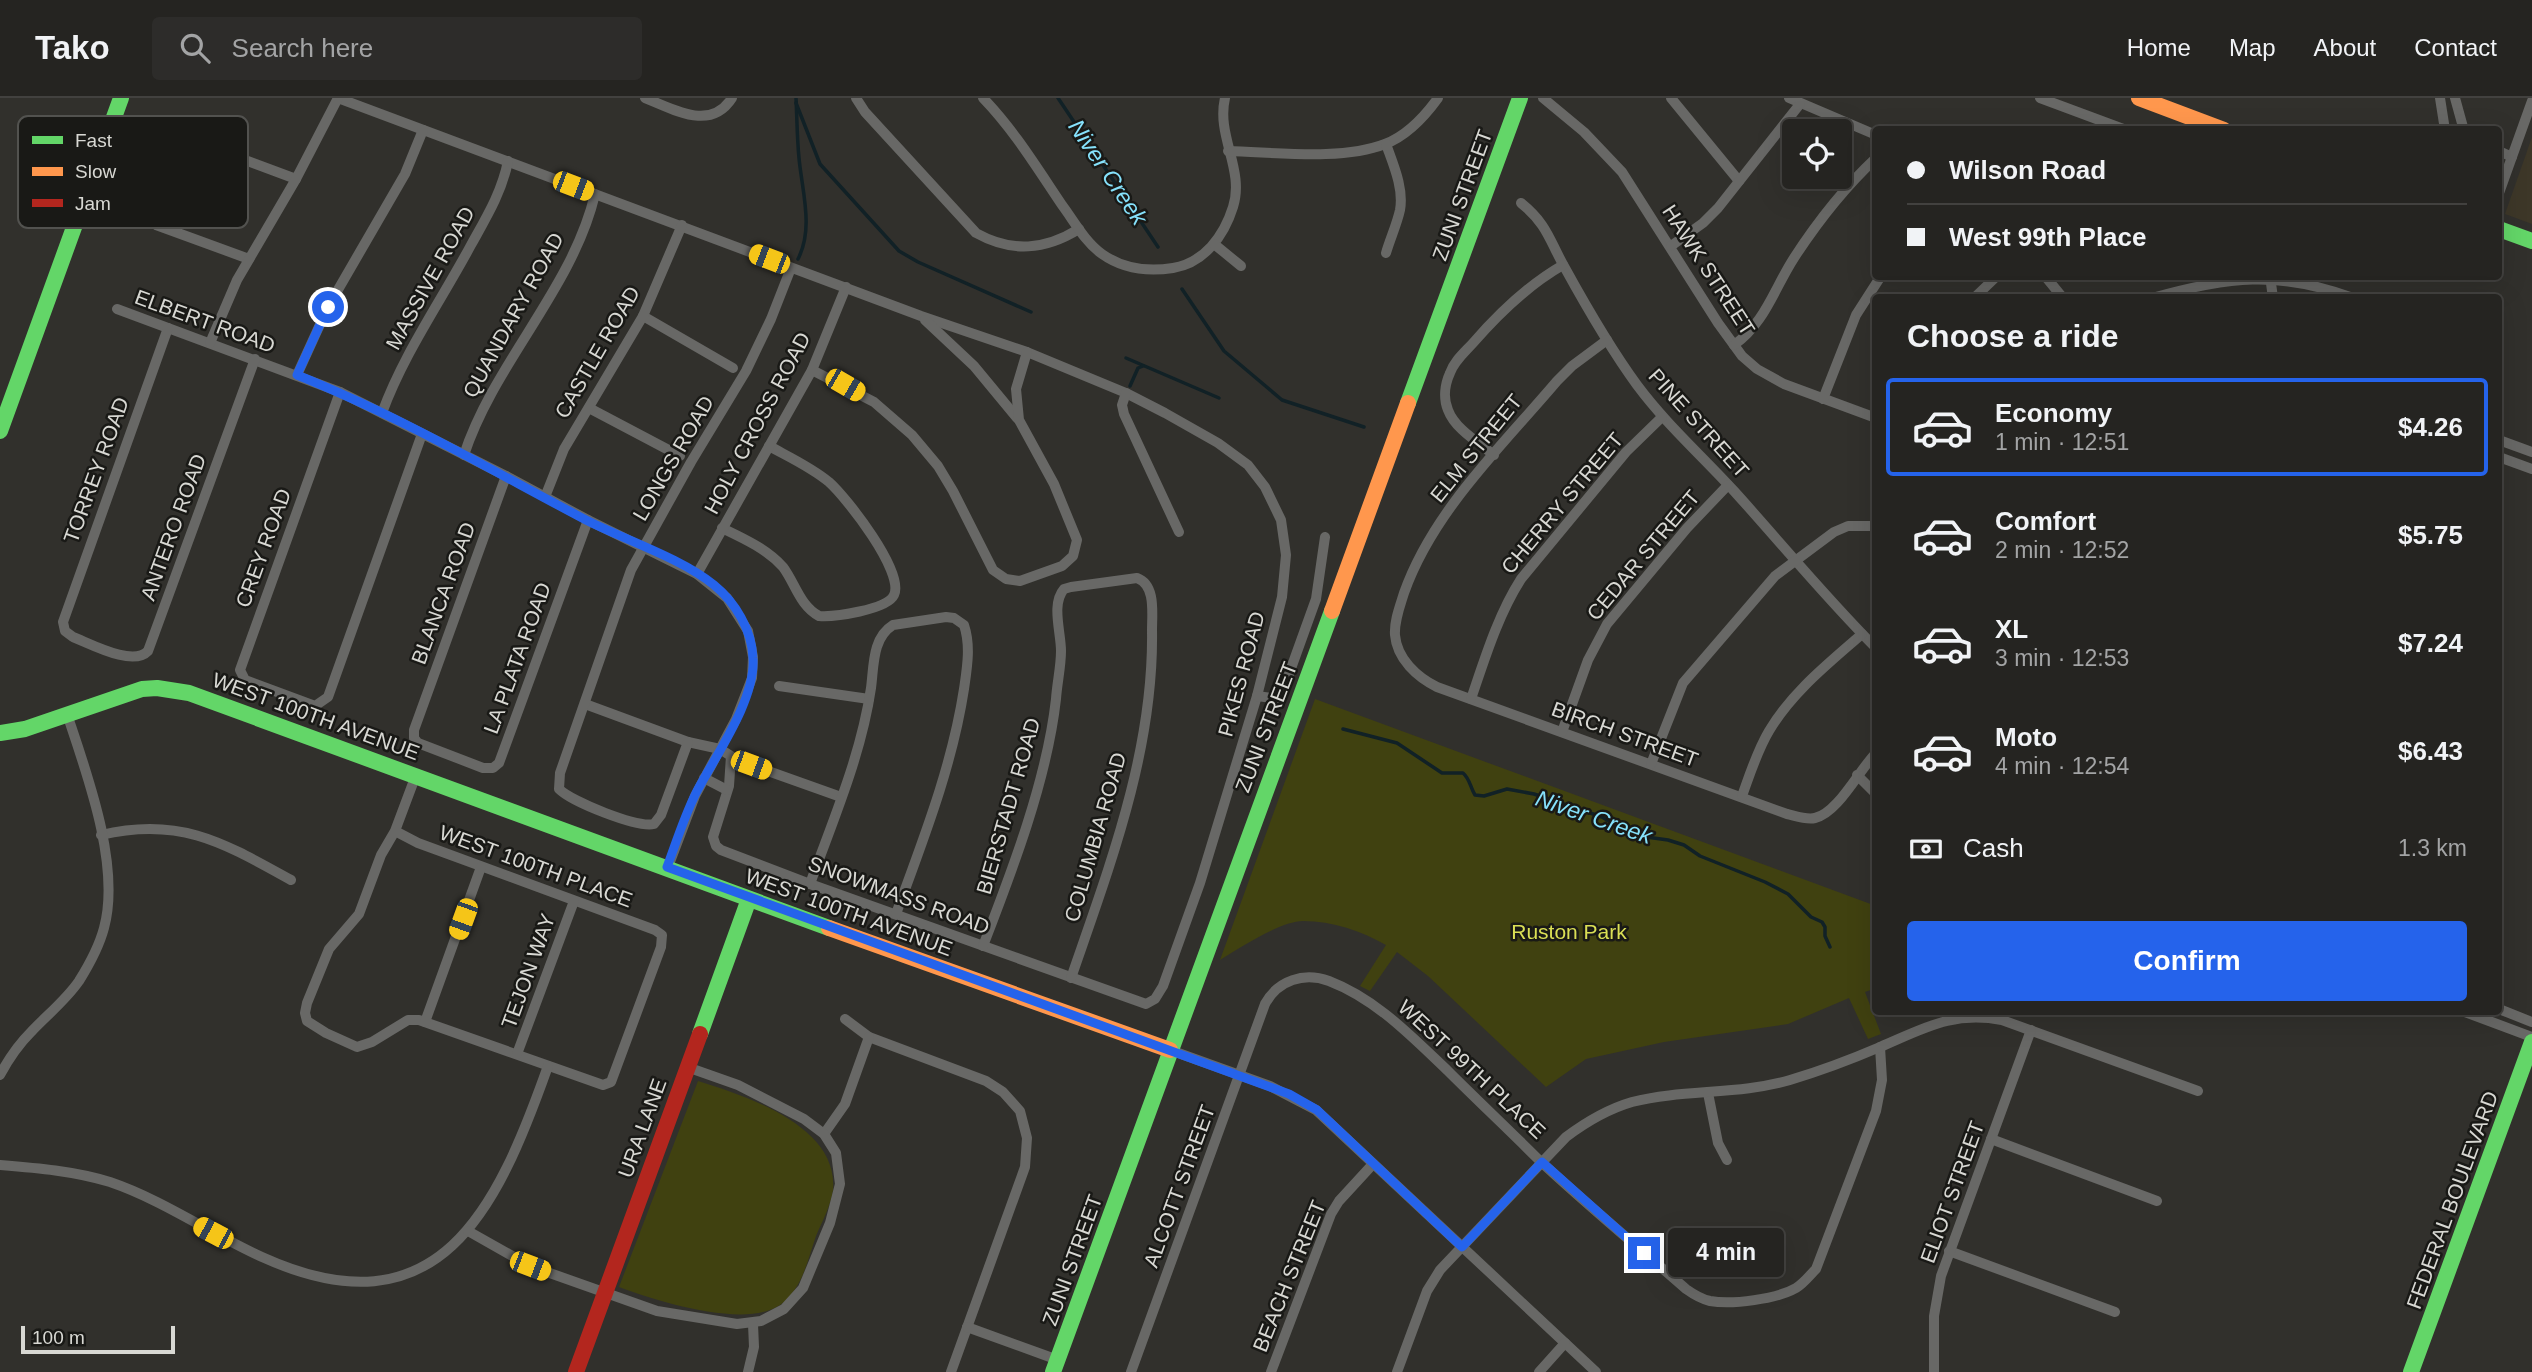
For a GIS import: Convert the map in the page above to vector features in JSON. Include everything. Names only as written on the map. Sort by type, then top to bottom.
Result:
[{"type":"street","points":[[114,116],[121,98]]},
{"type":"street","points":[[210,343],[218,320],[249,258],[296,179],[338,98]]},
{"type":"street","name":"PIKES ROAD","points":[[338,98],[921,316],[1027,352],[1150,405],[1218,443],[1248,466],[1265,486],[1281,520],[1285,540],[1283,586],[1258,696],[1200,883],[1163,986],[1151,1002]]},
{"type":"street","points":[[645,98],[701,116],[721,112],[732,98]]},
{"type":"street","points":[[856,98],[865,112],[976,233],[999,244],[1027,248],[1057,241],[1079,229]]},
{"type":"street","points":[[983,98],[1003,120],[1092,246],[1114,262],[1145,270],[1179,267],[1197,258],[1214,244],[1223,230],[1235,202],[1236,176],[1228,151],[1223,98]]},
{"type":"street","points":[[1228,151],[1348,153],[1385,144],[1422,118],[1438,98]]},
{"type":"street","name":"ZUNI STREET","points":[[1056,1366],[1520,98]]},
{"type":"street","name":"HAWK STREET","points":[[1543,98],[1584,132],[1622,172],[1734,345],[1757,369],[1771,378],[1872,417]]},
{"type":"street","points":[[1671,98],[1739,181]]},
{"type":"street","points":[[2040,98],[2099,125]]},
{"type":"street","points":[[2138,98],[2213,126]]},
{"type":"street","points":[[2440,98],[2444,126]]},
{"type":"street","points":[[2455,98],[2463,126]]},
{"type":"street","points":[[1671,246],[1703,223],[1739,181],[1795,101],[1872,133]]},
{"type":"street","points":[[2502,185],[2532,101]]},
{"type":"street","points":[[297,375],[328,307],[405,174],[423,130]]},
{"type":"street","points":[[1385,144],[1397,176],[1400,196],[1400,208],[1385,253]]},
{"type":"street","points":[[2502,153],[2512,157]]},
{"type":"street","points":[[248,161],[296,179]]},
{"type":"street","name":"MASSIVE ROAD","points":[[382,413],[412,346],[460,266],[495,200],[508,161]]},
{"type":"street","points":[[1734,345],[1747,336],[1761,319],[1784,274],[1832,203],[1872,162]]},
{"type":"street","name":"QUANDARY ROAD","points":[[464,455],[471,433],[489,397],[568,260],[594,194]]},
{"type":"street","name":"PINE STREET","points":[[1521,203],[1544,224],[1563,265],[1606,340],[1662,417],[1728,485],[1795,558],[1825,596],[1872,644]]},
{"type":"street","name":"CASTLE ROAD","points":[[545,497],[564,449],[642,316],[682,225]]},
{"type":"street","points":[[0,431],[74,228]]},
{"type":"street","points":[[164,228],[249,258]]},
{"type":"street","points":[[2502,230],[2532,241]]},
{"type":"street","points":[[1214,244],[1241,266]]},
{"type":"street","points":[[1494,455],[1459,427],[1450,415],[1445,395],[1450,371],[1512,301],[1540,278],[1563,265]]},
{"type":"street","name":"LONGS ROAD","points":[[688,742],[661,815],[658,821],[649,825],[565,795],[559,789],[558,783],[587,691],[631,570],[746,371],[791,268]]},
{"type":"street","points":[[1823,399],[1856,315],[1878,280]]},
{"type":"street","points":[[1978,294],[1993,280]]},
{"type":"street","points":[[2048,280],[2060,294]]},
{"type":"street","points":[[2167,294],[2231,280]]},
{"type":"street","points":[[2284,280],[2340,294]]},
{"type":"street","name":"HOLY CROSS ROAD","points":[[697,573],[812,370],[846,287]]},
{"type":"street","name":"ELBERT ROAD","points":[[117,309],[340,392],[587,520],[697,573],[714,585],[737,611],[748,631],[753,657],[752,678],[742,706],[695,796],[667,867]]},
{"type":"street","points":[[642,316],[733,368]]},
{"type":"street","points":[[812,370],[874,402],[912,435],[953,491],[988,563],[999,575],[1020,581],[1062,566],[1073,556],[1077,540],[1054,484],[1019,420],[974,366],[921,316]]},
{"type":"street","name":"TORREY ROAD","points":[[92,644],[73,637],[62,626],[168,328]]},
{"type":"street","name":"ELM STREET","points":[[1402,600],[1416,565],[1456,501],[1565,373],[1606,340]]},
{"type":"street","points":[[1019,420],[1016,389],[1027,352]]},
{"type":"street","name":"ANTERO ROAD","points":[[92,644],[128,657],[140,657],[148,651],[255,359]]},
{"type":"street","name":"CREY ROAD","points":[[340,392],[240,670],[245,680],[315,706],[324,702],[331,690],[422,434]]},
{"type":"street","points":[[1126,393],[1122,405],[1124,414],[1179,531]]},
{"type":"street","points":[[589,408],[680,456]]},
{"type":"street","name":"CHERRY STREET","points":[[1471,699],[1494,633],[1521,579],[1626,453],[1662,417]]},
{"type":"street","points":[[2502,442],[2531,462]]},
{"type":"street","points":[[722,528],[774,558],[814,613],[832,617],[883,604],[892,598],[896,587],[878,544],[845,498],[819,475],[769,446]]},
{"type":"street","points":[[2502,457],[2531,462]]},
{"type":"street","name":"BLANCA ROAD","points":[[455,757],[415,741],[414,730],[506,476]]},
{"type":"street","name":"CEDAR STREET","points":[[1562,732],[1588,660],[1607,624],[1687,528],[1728,485]]},
{"type":"street","name":"LA PLATA ROAD","points":[[455,757],[483,768],[493,768],[499,763],[587,520]]},
{"type":"street","points":[[1651,764],[1683,683],[1751,602],[1795,558],[1842,528],[1872,526]]},
{"type":"street","points":[[1258,696],[1280,699],[1316,599],[1325,537]]},
{"type":"street","name":"COLUMBIA ROAD","points":[[1071,978],[1110,866],[1134,783],[1145,730],[1151,673],[1152,606],[1148,588],[1141,579],[1131,577],[1103,582]]},
{"type":"street","name":"BIERSTADT ROAD","points":[[983,946],[1003,896],[1037,789],[1054,715],[1061,653],[1059,597],[1064,589],[1103,582]]},
{"type":"street","name":"BIRCH STREET","points":[[1402,600],[1395,634],[1404,659],[1425,681],[1471,699],[1787,814],[1815,818],[1832,808],[1857,775]]},
{"type":"street","points":[[810,884],[859,747],[881,635],[893,625],[925,619],[946,617],[960,621],[967,635],[968,649],[956,736],[944,779],[896,915]]},
{"type":"street","points":[[1742,796],[1763,744],[1783,712],[1812,679],[1863,634]]},
{"type":"street","points":[[779,686],[869,699]]},
{"type":"street","name":"WEST 100TH AVENUE","points":[[0,733],[24,729],[142,689],[189,692],[1289,1094],[1317,1110],[1464,1245],[1596,1372]]},
{"type":"street","points":[[585,704],[688,742],[720,749],[731,756],[727,790],[704,778]]},
{"type":"street","points":[[0,1075],[29,1034],[77,982],[99,944],[104,926],[108,893],[102,835],[85,768],[67,714]]},
{"type":"street","points":[[1872,758],[1857,775],[1872,790]]},
{"type":"street","points":[[751,765],[841,797]]},
{"type":"street","points":[[0,1165],[73,1172],[125,1188],[259,1256],[323,1279],[348,1283],[404,1275],[438,1258],[468,1231],[513,1155],[548,1066],[425,1022],[408,1020],[372,1042],[357,1047],[311,1025],[306,1017],[307,1003],[329,949],[356,918],[381,855],[395,831],[416,775]]},
{"type":"street","name":"SNOWMASS ROAD","points":[[727,790],[713,837],[716,846],[726,852],[1071,978],[1140,1002],[1151,1002]]},
{"type":"street","points":[[102,835],[148,828],[190,832],[223,844],[291,880]]},
{"type":"street","name":"WEST 100TH PLACE","points":[[395,831],[418,843],[481,867],[655,930],[662,937],[661,947],[611,1082],[603,1085],[548,1066]]},
{"type":"street","points":[[425,1022],[481,867]]},
{"type":"street","name":"URA LANE","points":[[576,1372],[749,898]]},
{"type":"street","name":"TEJON WAY","points":[[517,1055],[574,901]]},
{"type":"street","name":"WEST 99TH PLACE","points":[[1262,1012],[1268,997],[1293,979],[1317,978],[1352,991],[1381,1010],[1410,1035],[1542,1162],[1686,1289],[1716,1302],[1772,1297],[1796,1288],[1821,1260],[1876,1111],[1882,1080],[1880,1047]]},
{"type":"street","points":[[2502,1010],[2532,1022]]},
{"type":"street","name":"ALCOTT STREET","points":[[1131,1372],[1262,1012]]},
{"type":"street","points":[[2473,1015],[2532,1037]]},
{"type":"street","points":[[1397,1372],[1427,1291],[1440,1270],[1542,1162],[1577,1129],[1618,1107],[1644,1100],[1763,1086],[1790,1080],[1880,1047],[1921,1027],[1958,1018],[1986,1017],[2031,1030],[2198,1091]]},
{"type":"street","points":[[845,1019],[869,1037],[986,1081],[1003,1092],[1020,1111],[1027,1138],[1025,1167],[951,1372]]},
{"type":"street","name":"ELIOT STREET","points":[[1934,1372],[1937,1292],[1949,1251],[2031,1030]]},
{"type":"street","points":[[824,1134],[845,1104],[869,1037]]},
{"type":"street","name":"FEDERAL BOULEVARD","points":[[2411,1372],[2532,1042]]},
{"type":"street","points":[[468,1231],[530,1266],[657,1311],[727,1323],[753,1324],[774,1315],[798,1297],[830,1223],[839,1195],[840,1172],[836,1153],[824,1134],[772,1101],[738,1085],[687,1067]]},
{"type":"street","points":[[2515,1089],[2532,1074]]},
{"type":"street","points":[[1708,1093],[1718,1143],[1727,1160]]},
{"type":"street","points":[[1991,1139],[2157,1201]]},
{"type":"street","name":"BEACH STREET","points":[[1271,1372],[1331,1214],[1339,1201],[1373,1164]]},
{"type":"street","points":[[1949,1251],[2115,1312]]},
{"type":"street","points":[[748,1372],[754,1348],[753,1324]]},
{"type":"street","points":[[967,1327],[1056,1366]]},
{"type":"street","points":[[1539,1372],[1565,1343]]},
{"type":"shaded area","points":[[2532,137],[2532,224],[2505,214]]},
{"type":"green space","name":"Ruston Park","points":[[1315,699],[1872,905],[1872,989],[1865,992],[1881,1034],[1868,1039],[1849,998],[1788,1024],[1664,1042],[1586,1059],[1546,1087],[1428,976],[1397,952],[1370,991],[1360,986],[1386,945],[1357,931],[1325,923],[1294,922],[1260,936],[1220,960]]},
{"type":"green space","points":[[698,1081],[740,1095],[786,1117],[806,1131],[821,1148],[831,1168],[832,1196],[799,1283],[788,1299],[765,1312],[723,1314],[677,1305],[619,1287]]},
{"type":"waterway","points":[[796,98],[798,150],[806,222],[803,247],[798,259]]},
{"type":"waterway","name":"Niver Creek","points":[[1058,98],[1158,247]]},
{"type":"waterway","points":[[796,103],[820,164],[899,251],[1031,312]]},
{"type":"waterway","name":"Niver Creek","points":[[1182,289],[1224,351],[1282,400],[1364,427]]},
{"type":"waterway","points":[[1126,358],[1219,398]]},
{"type":"waterway","points":[[1130,386],[1138,368],[1143,366]]},
{"type":"waterway","name":"Niver Creek","points":[[1343,729],[1397,743],[1442,773],[1463,773],[1475,795],[1484,796],[1507,789],[1534,794],[1602,817],[1632,835],[1684,845],[1700,856],[1788,894],[1811,917],[1822,922],[1830,947]]},
{"type":"traffic: fast","points":[[114,116],[121,98]]},
{"type":"traffic: fast","points":[[1408,403],[1520,98]]},
{"type":"traffic: fast","points":[[0,431],[74,228]]},
{"type":"traffic: fast","points":[[2502,230],[2532,241]]},
{"type":"traffic: fast","points":[[1053,1372],[1332,611]]},
{"type":"traffic: fast","points":[[0,733],[25,729],[142,689],[157,688],[189,693],[829,928]]},
{"type":"traffic: fast","points":[[700,1034],[749,899]]},
{"type":"traffic: fast","points":[[2411,1372],[2532,1042]]},
{"type":"traffic: slow","points":[[2139,98],[2213,126]]},
{"type":"traffic: slow","points":[[1332,611],[1408,403]]},
{"type":"traffic: slow","points":[[829,928],[1170,1050]]},
{"type":"traffic: jam","points":[[576,1372],[700,1034]]},
{"type":"route","points":[[328,307],[297,375],[340,392],[587,520],[697,573],[714,585],[737,611],[748,631],[753,657],[752,678],[736,719],[695,796],[667,867],[1289,1094],[1317,1110],[1462,1247],[1542,1162],[1644,1253]]}]
